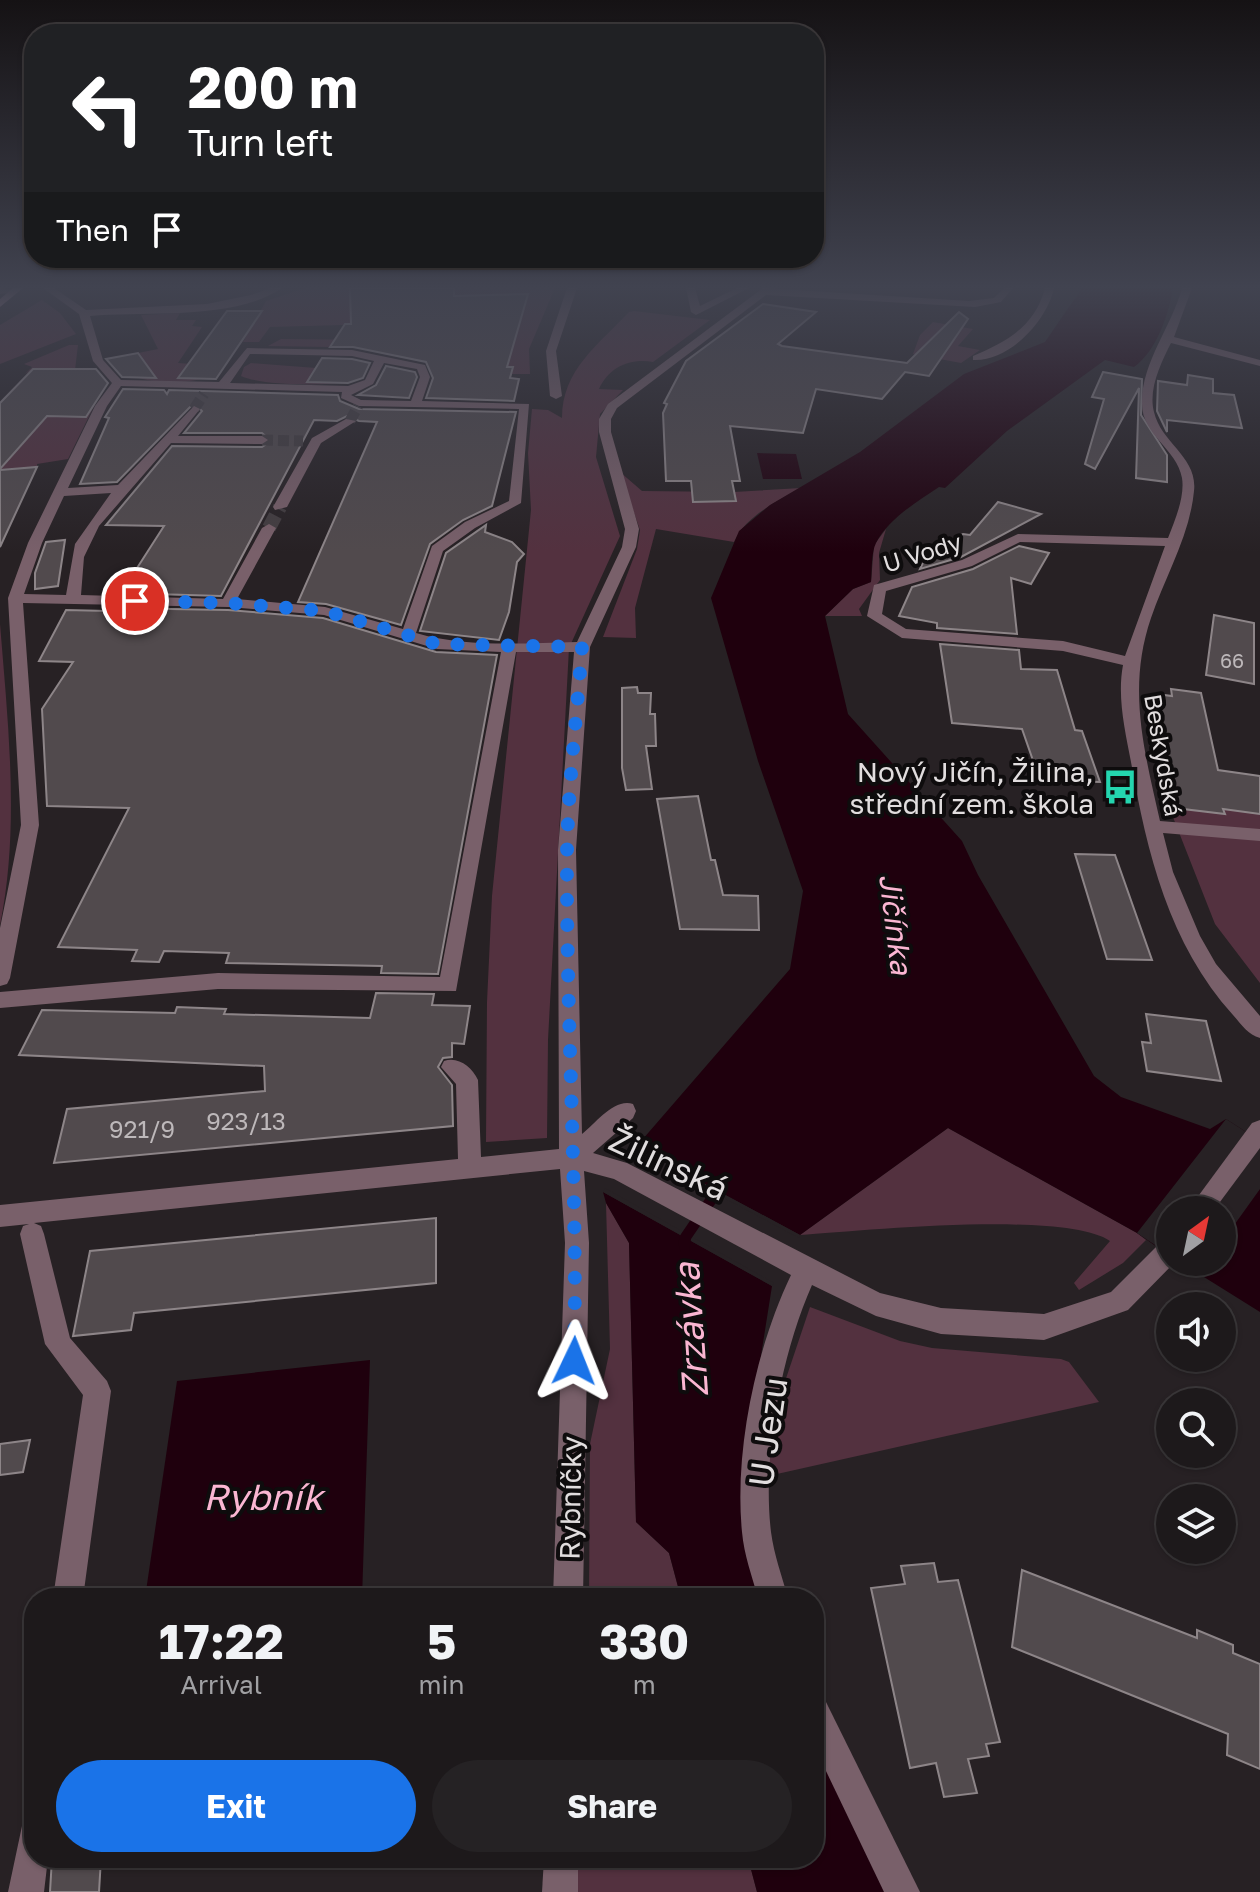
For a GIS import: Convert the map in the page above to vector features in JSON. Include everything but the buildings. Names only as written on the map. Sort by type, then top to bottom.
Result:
[{"type":"street","points":[[112,376],[118,383],[212,388],[349,389],[369,382],[372,376]]},
{"type":"street","points":[[212,388],[223,376]]},
{"type":"street","points":[[415,404],[425,376]]},
{"type":"street","points":[[554,376],[556,396]]},
{"type":"street","name":"Rybníčky","points":[[568,1588],[577,1243],[571,1158],[567,850],[582,647],[629,547],[632,529],[614,472],[605,419],[612,406],[651,376]]},
{"type":"street","name":"Beskydská","points":[[1155,376],[1146,402],[1150,418],[1185,465],[1189,480],[1131,662],[1128,701],[1152,826],[1175,909],[1195,950],[1239,1009],[1260,1030]]},
{"type":"street","points":[[0,978],[30,825],[15,598],[35,543],[101,406],[118,383]]},
{"type":"street","points":[[349,389],[345,396],[358,405],[525,406],[515,503],[470,525],[437,549],[408,635]]},
{"type":"street","points":[[73,600],[82,543],[121,489],[172,440],[194,409]]},
{"type":"street","points":[[280,507],[310,441],[350,421]]},
{"type":"street","points":[[172,440],[262,440]]},
{"type":"street","points":[[60,492],[121,489]]},
{"type":"street","points":[[228,603],[269,528]]},
{"type":"street","name":"U Vody","points":[[1131,662],[1063,646],[902,633],[874,616],[879,588],[967,563],[1018,538],[1171,542]]},
{"type":"street","points":[[15,598],[228,603],[325,611],[437,644],[509,648],[582,647]]},
{"type":"street","points":[[0,1000],[218,981],[449,985],[509,648]]},
{"type":"street","points":[[1152,826],[1260,835]]},
{"type":"street","points":[[452,1067],[467,1080],[470,1168]]},
{"type":"street","points":[[571,1158],[625,1111]]},
{"type":"street","points":[[1210,1196],[1257,1134]]},
{"type":"street","name":"Žilinská","points":[[0,1216],[571,1158],[619,1170],[796,1265],[876,1304],[941,1321],[1044,1327],[1119,1301],[1156,1265]]},
{"type":"street","points":[[32,1234],[58,1344],[97,1391],[69,1588]]},
{"type":"street","name":"U Jezu","points":[[771,1588],[756,1529],[759,1432],[792,1297],[796,1265]]},
{"type":"street","points":[[824,1732],[902,1892]]},
{"type":"street","points":[[26,1892],[30,1868]]},
{"type":"street","points":[[560,1892],[561,1868]]},
{"type":"shaded area","points":[[134,376],[213,376],[173,382]]},
{"type":"shaded area","points":[[242,376],[364,376],[354,381],[322,384],[283,384]]},
{"type":"shaded area","points":[[573,376],[607,376],[599,389],[623,390],[600,414],[596,457],[620,536],[569,648],[548,1040],[547,1138],[486,1142],[487,1002],[492,896],[531,510],[528,453],[532,409],[548,410],[562,418]]},
{"type":"shaded area","points":[[78,406],[94,406],[68,459],[37,464],[37,467],[0,470],[0,436],[29,436],[47,416],[68,417]]},
{"type":"shaded area","points":[[620,472],[642,491],[734,492],[801,488],[754,517],[734,542],[656,529],[635,608],[636,638],[603,637],[637,549],[640,530]]},
{"type":"shaded area","points":[[886,529],[879,553],[880,580],[859,609],[862,616],[825,616],[853,589],[871,582],[874,545]]},
{"type":"shaded area","points":[[0,624],[9,737],[11,813],[10,851],[0,925]]},
{"type":"shaded area","points":[[1169,807],[1224,814],[1223,809],[1260,814],[1260,983],[1215,924]]},
{"type":"shaded area","points":[[948,1128],[1146,1240],[1123,1263],[1079,1290],[1074,1283],[1110,1241],[1086,1232],[1008,1224],[800,1235]]},
{"type":"shaded area","points":[[606,1203],[629,1243],[636,1522],[669,1553],[678,1588],[589,1588],[590,1444],[610,1349]]},
{"type":"shaded area","points":[[810,1307],[900,1341],[932,1348],[1061,1359],[1069,1362],[1099,1402],[768,1476],[767,1435]]},
{"type":"shaded area","points":[[571,1868],[751,1868],[757,1892],[570,1892]]},
{"type":"water","name":"Jičínka","points":[[961,376],[1083,376],[1007,431],[945,488],[939,487],[904,511],[876,543],[871,582],[853,589],[825,616],[848,714],[962,841],[978,875],[1094,1076],[1121,1097],[1210,1129],[1226,1119],[1260,1141],[1260,1312],[1236,1297],[1236,1292],[1228,1292],[1202,1276],[1236,1276],[1236,1196],[1156,1196],[1156,1246],[948,1128],[800,1235],[636,1147],[790,969],[803,891],[758,761],[711,598],[739,531],[770,505],[860,452]]},
{"type":"water","points":[[757,453],[796,454],[802,479],[763,479]]},
{"type":"water","points":[[603,1192],[772,1286],[747,1444],[759,1588],[678,1588],[669,1553],[636,1522],[629,1243]]},
{"type":"water","name":"Rybník","points":[[370,1360],[362,1588],[146,1588],[177,1381]]},
{"type":"water","points":[[824,1763],[887,1892],[757,1892],[751,1868],[824,1868]]},
{"type":"pier","points":[[1226,1119],[1260,1141],[1260,1189],[1236,1222],[1236,1196],[1166,1196]]},
{"type":"pier","points":[[636,1147],[800,1235],[799,1238],[634,1150]]},
{"type":"pier","points":[[605,1188],[774,1283],[772,1286],[603,1192]]},
{"type":"pier","points":[[1156,1209],[1156,1246],[1137,1233]]},
{"type":"waterway","name":"Zrzávka","points":[[685,1248],[685,1238],[724,1181]]},
{"type":"tunnel","points":[[194,409],[204,394]]},
{"type":"tunnel","points":[[350,421],[358,406]]},
{"type":"tunnel","points":[[262,440],[303,441]]},
{"type":"tunnel","points":[[269,528],[280,507]]},
{"type":"place","name":"Nový Jičín, Žilina, střední zem. škola","points":[[1120,787]]},
{"type":"route","points":[[135,601],[228,603],[325,611],[437,644],[509,648],[582,647],[567,850],[570,1132],[577,1243],[574,1361]]}]
